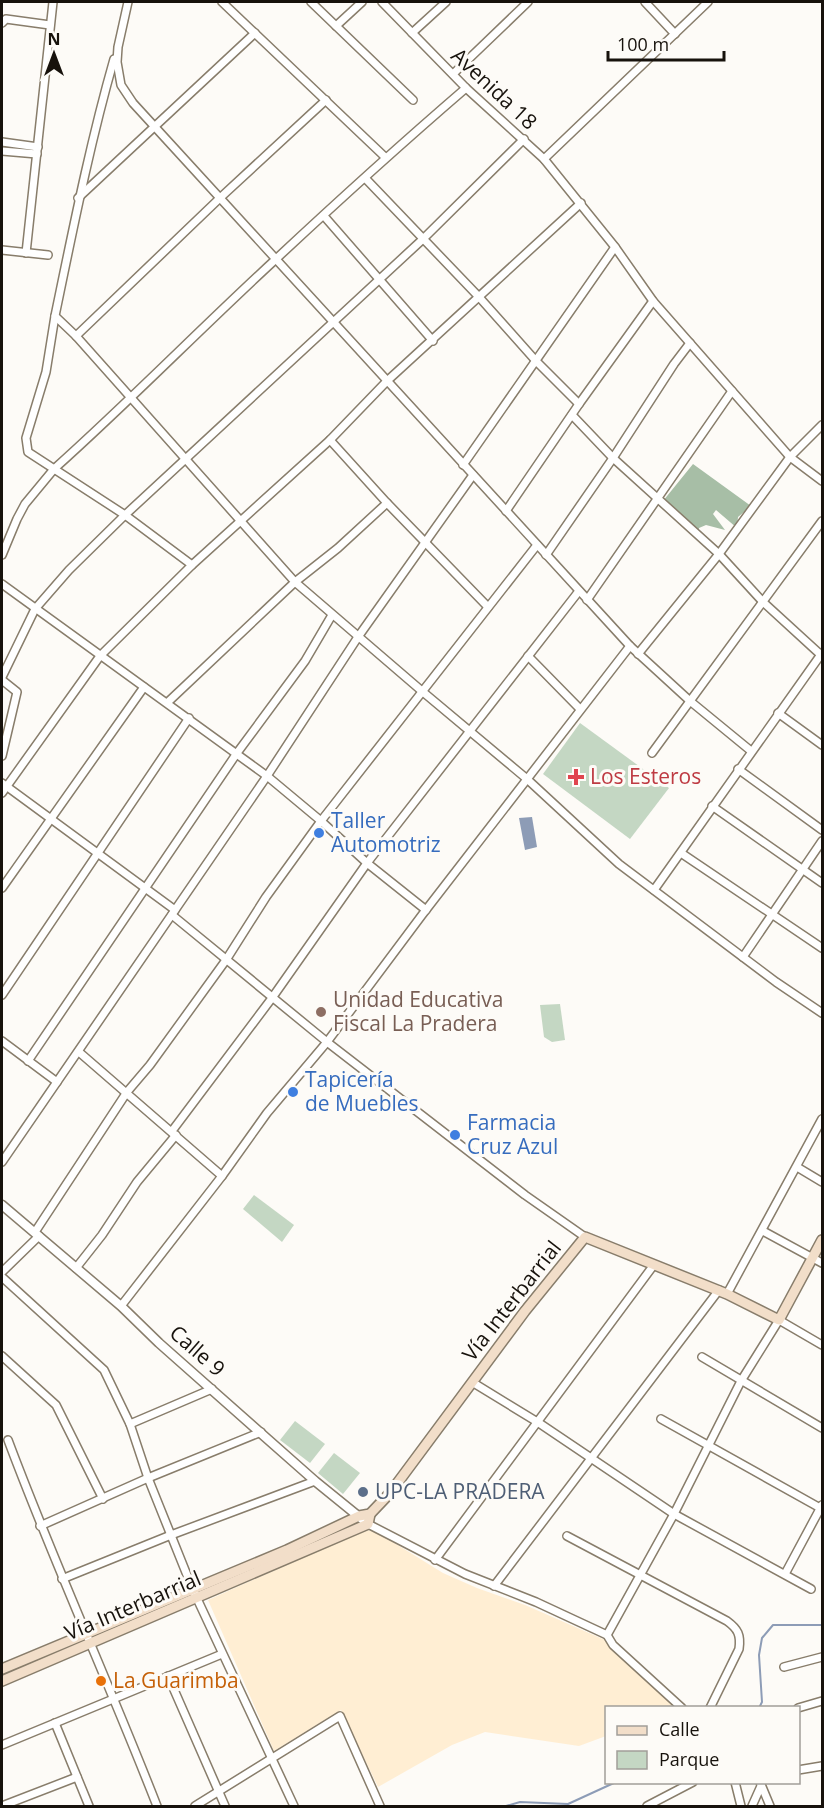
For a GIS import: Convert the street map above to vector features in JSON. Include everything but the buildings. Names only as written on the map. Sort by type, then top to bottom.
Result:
[{"type":"main road","name":"Vía Interbarrial","points":[[289,1553],[359,1516],[370,1514],[390,1493],[525,1311],[585,1237],[723,1292],[779,1320]]},
{"type":"main road","points":[[779,1320],[822,1240]]},
{"type":"main road","points":[[368,1524],[370,1514]]},
{"type":"main road","name":"Vía Interbarrial","points":[[6,1679],[88,1640],[289,1553],[368,1524]]},
{"type":"main road","name":"Vía Interbarrial","points":[[4,1668],[88,1640]]},
{"type":"main road","points":[[4,1668],[6,1679]]},
{"type":"street","points":[[27,253],[53,2]]},
{"type":"street","points":[[128,2],[78,198],[46,372],[25,445],[32,457],[124,515],[192,565]]},
{"type":"street","points":[[222,2],[385,157]]},
{"type":"street","points":[[310,2],[413,100]]},
{"type":"street","points":[[336,26],[362,2]]},
{"type":"street","name":"Avenida 18","points":[[382,2],[466,88],[544,159],[582,203],[653,301],[690,344],[790,457],[822,481]]},
{"type":"street","points":[[412,33],[446,2]]},
{"type":"street","points":[[453,74],[528,2]]},
{"type":"street","points":[[645,2],[675,34]]},
{"type":"street","points":[[544,159],[708,2]]},
{"type":"street","points":[[2,23],[6,19],[50,25]]},
{"type":"street","points":[[78,198],[255,33]]},
{"type":"street","points":[[118,47],[118,74],[121,86],[138,109],[630,646],[690,701],[751,751]]},
{"type":"street","points":[[2,555],[25,504],[54,469],[385,157],[466,88]]},
{"type":"street","points":[[76,336],[220,197],[326,100]]},
{"type":"street","points":[[2,756],[17,692],[2,679],[35,609],[69,570],[124,515],[423,238],[524,139]]},
{"type":"street","points":[[2,142],[37,150]]},
{"type":"street","points":[[2,152],[37,150]]},
{"type":"street","points":[[365,178],[579,404]]},
{"type":"street","points":[[582,203],[387,381],[330,440],[192,565],[100,656],[3,787],[51,818],[146,888],[226,960],[327,1042],[525,1195],[585,1237]]},
{"type":"street","points":[[324,216],[433,341]]},
{"type":"street","points":[[464,465],[615,247]]},
{"type":"street","points":[[2,250],[48,255]]},
{"type":"street","points":[[506,511],[653,301]]},
{"type":"street","points":[[55,316],[76,336],[296,582],[332,615],[527,779],[593,841],[743,957],[822,1013]]},
{"type":"street","points":[[546,555],[614,458],[674,364],[690,344]]},
{"type":"street","points":[[587,600],[732,391]]},
{"type":"street","points":[[572,415],[614,458],[719,554],[763,602],[822,654],[654,890]]},
{"type":"street","points":[[638,654],[719,554],[790,457],[822,425]]},
{"type":"street","points":[[330,440],[488,607]]},
{"type":"street","points":[[2,1162],[267,776],[358,637],[473,475]]},
{"type":"street","points":[[168,702],[296,582],[338,548],[387,502]]},
{"type":"street","points":[[652,753],[822,521]]},
{"type":"street","points":[[2,1272],[37,1234],[127,1092],[150,1065],[226,960],[266,897],[321,820],[537,545]]},
{"type":"street","points":[[2,584],[100,656],[168,702],[267,776],[321,820],[367,863],[426,910]]},
{"type":"street","points":[[76,1268],[102,1235],[137,1182],[272,998],[367,863],[579,591]]},
{"type":"street","points":[[28,1061],[237,753],[305,661],[332,615]]},
{"type":"street","points":[[121,1306],[222,1176],[267,1113],[327,1042],[630,646]]},
{"type":"street","points":[[528,656],[580,709]]},
{"type":"street","points":[[2,888],[144,687]]},
{"type":"street","points":[[778,713],[822,745]]},
{"type":"street","points":[[2,995],[189,718]]},
{"type":"street","points":[[738,769],[822,830]]},
{"type":"street","points":[[712,806],[822,883]]},
{"type":"street","points":[[743,957],[822,841]]},
{"type":"street","points":[[681,853],[822,948]]},
{"type":"street","points":[[2,1041],[57,1082]]},
{"type":"street","points":[[79,1052],[222,1176]]},
{"type":"street","points":[[494,1586],[723,1292],[763,1231],[822,1119]]},
{"type":"street","points":[[796,1167],[822,1182]]},
{"type":"street","name":"Calle 9","points":[[2,1205],[121,1306],[315,1480],[368,1524]]},
{"type":"street","points":[[763,1231],[822,1263]]},
{"type":"street","points":[[435,1560],[653,1266]]},
{"type":"street","points":[[2,1277],[104,1370],[130,1424],[148,1478],[195,1594],[270,1759],[294,1806]]},
{"type":"street","points":[[607,1635],[674,1514],[741,1381],[779,1320],[822,1345]]},
{"type":"street","points":[[2,1356],[56,1406],[103,1499]]},
{"type":"street","points":[[702,1357],[822,1428]]},
{"type":"street","points":[[472,1382],[539,1422],[674,1514],[811,1589]]},
{"type":"street","points":[[130,1424],[212,1389]]},
{"type":"street","points":[[662,1419],[822,1507],[785,1574]]},
{"type":"street","points":[[40,1526],[148,1478],[261,1432]]},
{"type":"street","points":[[8,1440],[40,1526],[115,1698],[157,1806]]},
{"type":"street","points":[[62,1579],[315,1480]]},
{"type":"street","points":[[368,1524],[435,1560],[536,1602],[607,1635],[613,1645],[681,1706]]},
{"type":"street","points":[[567,1536],[727,1621],[736,1628],[739,1634],[739,1649],[710,1706]]},
{"type":"street","points":[[2,1745],[222,1654]]},
{"type":"street","points":[[784,1667],[822,1656]]},
{"type":"street","points":[[168,1676],[225,1806]]},
{"type":"street","points":[[800,1706],[822,1701]]},
{"type":"street","points":[[195,1806],[340,1716],[380,1806]]},
{"type":"street","points":[[55,1723],[89,1806]]},
{"type":"street","points":[[800,1770],[822,1766]]},
{"type":"street","points":[[2,1806],[19,1803],[77,1776]]},
{"type":"street","points":[[648,1806],[689,1784]]},
{"type":"street","points":[[736,1784],[741,1806]]},
{"type":"street","points":[[752,1806],[761,1784]]},
{"type":"street","points":[[761,1784],[770,1806]]},
{"type":"shaded area","points":[[365,1530],[375,1531],[443,1573],[605,1640],[675,1706],[605,1706],[605,1736],[579,1746],[485,1732],[452,1745],[378,1787],[341,1710],[274,1751],[208,1600]]},
{"type":"green space","points":[[693,464],[751,506],[738,517],[737,528],[716,510],[713,514],[725,530],[706,525],[699,528],[699,533],[663,501]]},
{"type":"green space","points":[[580,723],[669,788],[630,839],[543,774]]},
{"type":"green space","points":[[560,1004],[565,1040],[552,1042],[544,1037],[540,1005]]},
{"type":"green space","points":[[254,1195],[294,1225],[282,1242],[243,1209]]},
{"type":"green space","points":[[295,1421],[325,1444],[310,1463],[280,1440]]},
{"type":"green space","points":[[334,1453],[360,1473],[343,1494],[318,1473]]},
{"type":"water","points":[[532,817],[537,847],[525,850],[519,818]]},
{"type":"waterway","points":[[760,1706],[762,1702],[759,1655],[762,1638],[773,1625],[822,1625]]},
{"type":"waterway","points":[[506,1806],[520,1802],[568,1804],[612,1784]]},
{"type":"place","name":"Los Esteros","points":[[576,777]]},
{"type":"place","name":"Taller Automotriz","points":[[319,833]]},
{"type":"place","name":"Unidad Educativa Fiscal La Pradera","points":[[321,1012]]},
{"type":"place","name":"Tapicería de Muebles","points":[[293,1092]]},
{"type":"place","name":"Farmacia Cruz Azul","points":[[455,1135]]},
{"type":"place","name":"UPC-LA PRADERA","points":[[363,1492]]},
{"type":"place","name":"La Guarimba","points":[[101,1681]]}]
